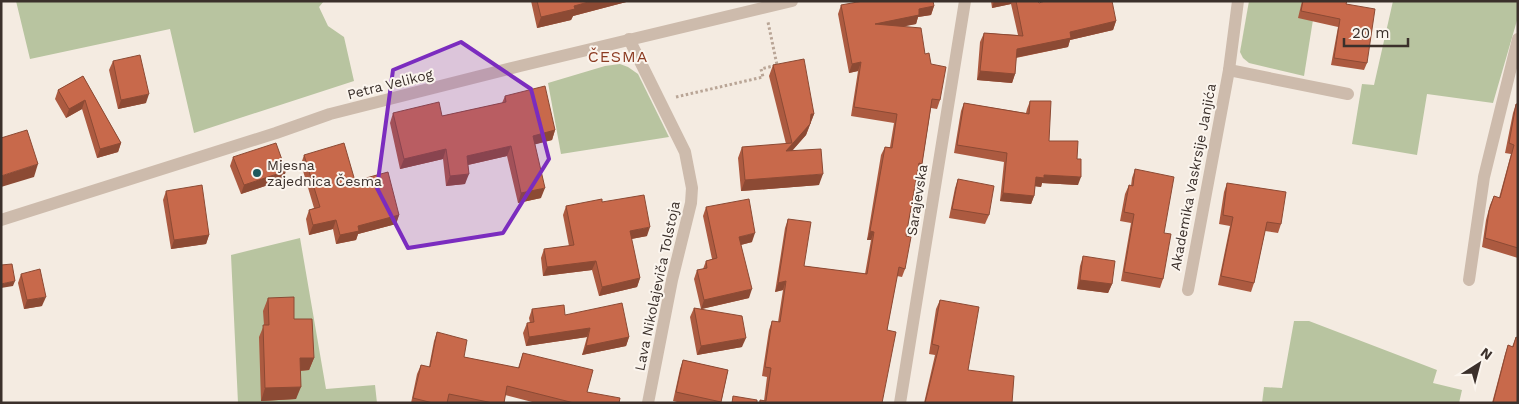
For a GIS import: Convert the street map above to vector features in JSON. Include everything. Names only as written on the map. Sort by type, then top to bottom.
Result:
[{"type":"street","name":"Petra Velikog","points":[[1,220],[276,133],[330,114],[629,39],[792,1]]},
{"type":"street","name":"Sarajevska","points":[[900,403],[965,1]]},
{"type":"street","name":"Akademika Vaskrsije Janjića","points":[[1188,290],[1229,70],[1238,1]]},
{"type":"street","name":"Lava Nikolajeviča Tolstoja","points":[[629,39],[685,152],[692,188],[691,203],[672,280],[648,403]]},
{"type":"street","points":[[1469,280],[1484,177],[1518,39]]},
{"type":"street","name":"Akademika Vaskrsije Janjića","points":[[1229,70],[1348,94]]},
{"type":"path","points":[[658,100],[763,78],[761,69],[777,65],[768,22]]},
{"type":"highlighted area","points":[[461,42],[531,89],[549,159],[503,233],[408,248],[377,188],[393,70]]},
{"type":"green space","points":[[16,1],[324,1],[319,7],[328,26],[344,37],[354,81],[194,133],[170,29],[30,59]]},
{"type":"green space","points":[[1249,1],[1316,1],[1304,76],[1249,63],[1243,58],[1240,52]]},
{"type":"green space","points":[[1393,1],[1518,1],[1518,17],[1493,103],[1427,94],[1417,155],[1352,144],[1362,84],[1374,85]]},
{"type":"green space","points":[[620,64],[638,74],[669,137],[561,154],[548,83],[605,66]]},
{"type":"green space","points":[[300,238],[326,389],[375,385],[377,403],[238,403],[231,255]]},
{"type":"green space","points":[[1294,321],[1309,321],[1437,370],[1433,383],[1462,390],[1459,403],[1262,403],[1264,387],[1282,388]]},
{"type":"building","points":[[537,1],[592,1],[574,6],[575,9],[541,17]]},
{"type":"building","points":[[863,1],[933,1],[934,6],[919,9],[919,15],[875,24],[921,28],[925,54],[929,53],[931,64],[946,67],[940,100],[932,99],[922,164],[919,163],[906,236],[911,237],[905,269],[899,267],[887,330],[896,332],[882,403],[760,403],[760,400],[766,401],[771,368],[765,367],[772,321],[780,322],[786,281],[778,283],[788,219],[811,222],[804,266],[867,274],[874,232],[870,231],[885,147],[892,148],[897,114],[854,107],[861,62],[852,64],[841,5]]},
{"type":"building","points":[[1016,1],[1038,1],[1039,3],[1045,1],[1112,1],[1116,21],[1070,32],[1071,38],[1017,49],[1015,74],[980,71],[984,33],[1023,36]]},
{"type":"building","points":[[1303,1],[1347,1],[1346,4],[1375,9],[1367,63],[1334,58],[1340,19],[1301,11]]},
{"type":"building","points":[[140,55],[149,94],[121,100],[113,61]]},
{"type":"building","points":[[804,59],[814,114],[811,114],[810,124],[786,151],[821,149],[823,174],[745,180],[742,147],[792,143],[773,65]]},
{"type":"building","points":[[83,76],[121,143],[100,149],[85,100],[69,109],[58,90]]},
{"type":"building","points":[[545,86],[555,130],[533,136],[545,188],[521,193],[511,146],[467,156],[469,174],[450,176],[446,149],[404,159],[393,113],[439,102],[442,116],[506,102],[505,96]]},
{"type":"building","points":[[1030,101],[1051,101],[1049,141],[1078,141],[1077,159],[1081,159],[1081,177],[1044,175],[1044,178],[1036,177],[1034,196],[1003,193],[1007,153],[957,145],[964,103],[1029,114]]},
{"type":"building","points":[[1516,104],[1518,104],[1518,248],[1485,238],[1489,211],[1494,196],[1500,198],[1514,145],[1509,143]]},
{"type":"building","points":[[27,130],[38,164],[1,176],[1,138]]},
{"type":"building","name":"Mjesna zajednica Česma","points":[[276,143],[286,171],[244,185],[233,157]]},
{"type":"building","points":[[344,143],[355,181],[388,172],[399,215],[358,226],[359,231],[340,235],[336,220],[313,225],[309,210],[320,207],[304,155]]},
{"type":"building","points":[[1135,169],[1174,177],[1164,233],[1171,234],[1163,279],[1124,272],[1134,214],[1124,212],[1129,185],[1133,186]]},
{"type":"building","points":[[958,179],[994,186],[989,215],[952,209]]},
{"type":"building","points":[[1227,183],[1286,192],[1281,224],[1267,222],[1254,283],[1221,276],[1233,217],[1223,215]]},
{"type":"building","points":[[202,185],[209,235],[174,240],[166,191]]},
{"type":"building","points":[[644,195],[650,227],[630,231],[640,278],[602,287],[596,261],[547,267],[544,249],[574,245],[566,206],[602,199],[602,202]]},
{"type":"building","points":[[749,199],[755,233],[739,237],[752,289],[704,300],[697,270],[707,268],[706,261],[717,258],[706,207]]},
{"type":"building","points":[[1083,256],[1115,261],[1112,284],[1080,280]]},
{"type":"building","points":[[12,264],[15,281],[1,284],[1,265]]},
{"type":"building","points":[[40,269],[46,297],[27,300],[21,274]]},
{"type":"building","points":[[294,297],[294,319],[312,319],[314,358],[300,358],[301,387],[265,388],[263,325],[269,325],[268,298]]},
{"type":"building","points":[[940,300],[979,307],[968,370],[1014,376],[1012,403],[925,403],[939,346],[932,344]]},
{"type":"building","points":[[622,303],[629,337],[586,346],[590,328],[529,337],[527,323],[534,322],[532,309],[564,305],[565,315]]},
{"type":"building","points":[[694,308],[742,316],[746,338],[701,346]]},
{"type":"building","points":[[437,332],[467,340],[464,357],[519,368],[523,353],[593,370],[587,392],[620,398],[619,403],[574,403],[507,386],[504,403],[493,403],[449,394],[447,403],[433,403],[413,398],[421,365],[430,367]]},
{"type":"building","points":[[1516,337],[1518,338],[1518,403],[1493,403],[1508,345],[1513,347]]},
{"type":"building","points":[[683,360],[728,370],[721,402],[676,392]]},
{"type":"building","points":[[733,396],[757,400],[757,403],[732,403]]},
{"type":"place","name":"Mjesna zajednica Česma","points":[[257,173]]},
{"type":"district","name":"ČESMA","points":[[618,56]]}]
